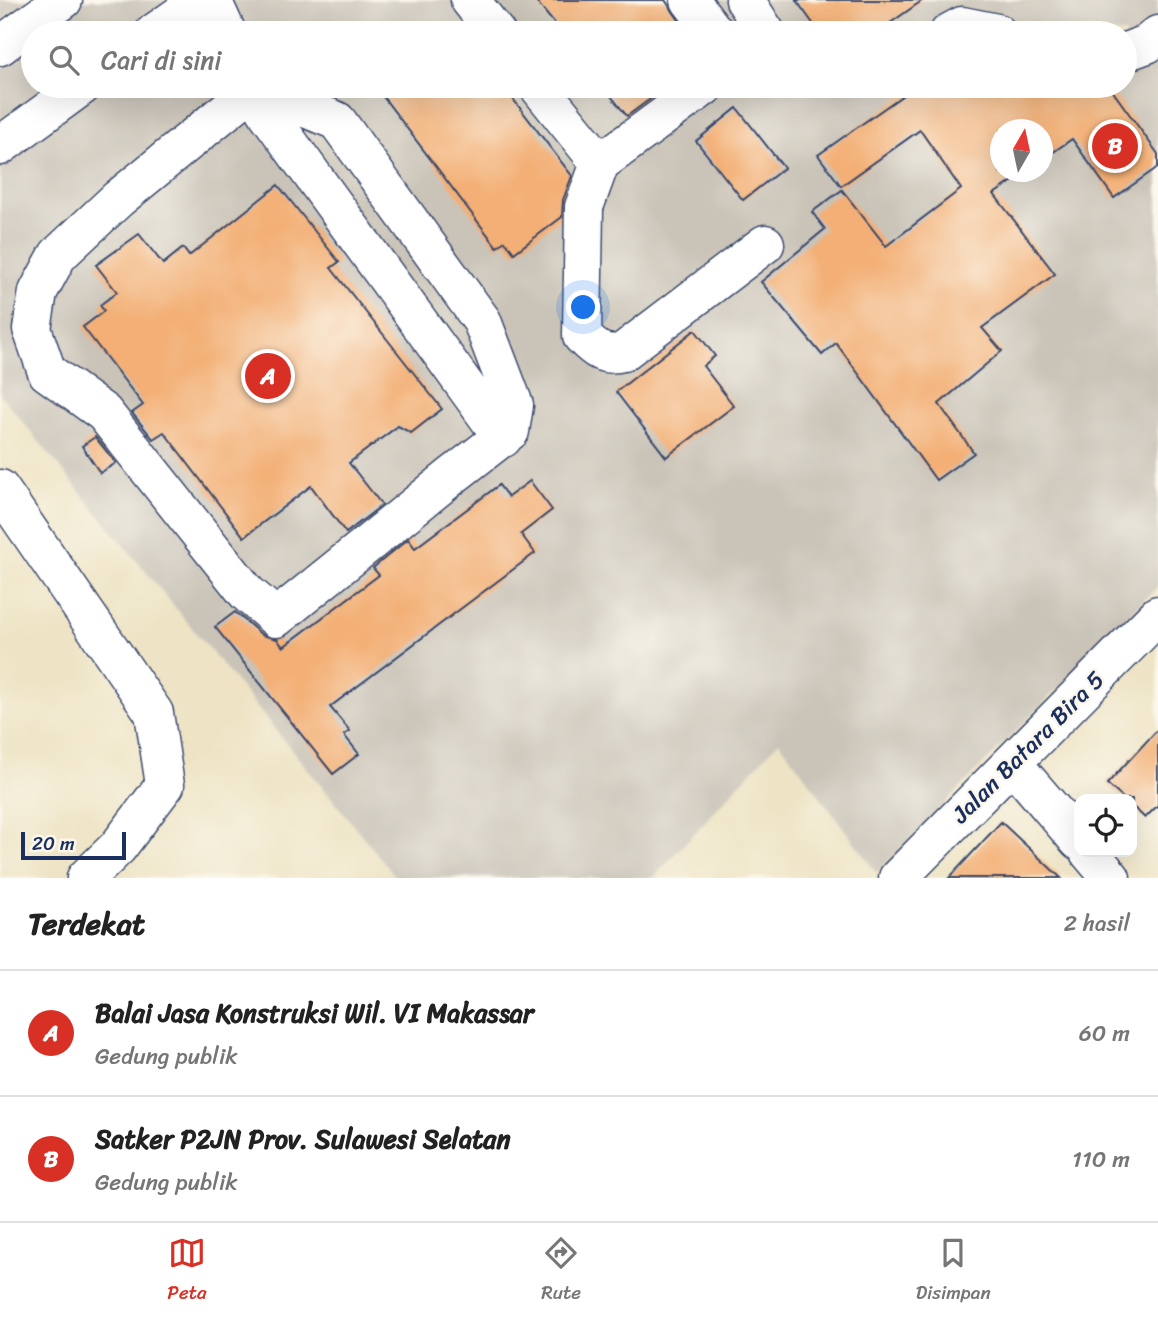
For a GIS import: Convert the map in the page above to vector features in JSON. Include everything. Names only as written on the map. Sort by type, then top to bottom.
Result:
[{"type":"street","points":[[34,21],[63,0]]},
{"type":"street","points":[[171,21],[201,0]]},
{"type":"street","points":[[212,0],[222,21]]},
{"type":"street","points":[[470,0],[487,21]]},
{"type":"street","points":[[690,0],[706,21]]},
{"type":"street","points":[[745,0],[758,21]]},
{"type":"street","points":[[0,46],[21,31]]},
{"type":"street","points":[[1137,48],[1158,35]]},
{"type":"street","points":[[0,146],[66,98]]},
{"type":"street","points":[[240,98],[118,199],[58,255],[38,292],[32,329],[47,372],[104,412],[247,593],[276,618],[503,438],[510,431],[514,405],[482,321],[337,121],[280,98]]},
{"type":"street","points":[[259,98],[268,114],[503,438]]},
{"type":"street","points":[[548,98],[600,163]]},
{"type":"street","points":[[689,98],[600,163],[584,207],[582,336],[595,350],[611,355],[623,352],[765,244]]},
{"type":"street","points":[[0,489],[154,713],[165,785],[118,847],[86,878]]},
{"type":"street","name":"Jalan Batara Bira 5","points":[[898,878],[1158,615]]},
{"type":"street","points":[[1013,764],[1074,835]]},
{"type":"street","points":[[1093,857],[1111,878]]},
{"type":"shaded area","points":[[0,0],[1158,0],[1158,586],[877,873],[779,741],[653,878],[397,878],[0,394]]},
{"type":"building","points":[[535,0],[665,0],[680,21],[552,21]]},
{"type":"building","points":[[796,0],[923,0],[893,21],[811,21]]},
{"type":"building","points":[[384,98],[512,98],[572,176],[563,200],[562,217],[514,253],[505,241],[497,247]]},
{"type":"building","points":[[613,98],[652,98],[627,116]]},
{"type":"building","points":[[899,98],[1118,98],[1158,154],[1158,167],[1114,198],[1072,139],[1053,152],[1053,119],[990,119],[990,182],[1011,182],[994,194],[1055,274],[982,328],[1002,351],[939,404],[974,453],[936,480],[836,343],[822,355],[761,282],[825,229],[812,212],[842,190],[886,246],[961,189],[920,130],[841,186],[818,155]]},
{"type":"building","points":[[737,108],[784,168],[743,200],[696,141]]},
{"type":"building","points":[[278,185],[339,262],[331,268],[442,409],[411,433],[398,426],[349,463],[382,505],[346,533],[311,486],[244,537],[164,432],[153,439],[132,413],[143,405],[83,327],[104,311],[100,305],[117,292],[96,265],[139,234],[163,264],[183,248],[189,256]]},
{"type":"building","points":[[695,330],[715,356],[703,366],[734,406],[666,457],[616,392]]},
{"type":"building","points":[[95,437],[116,463],[100,473],[82,446]]},
{"type":"building","points":[[530,481],[552,510],[521,534],[535,553],[330,707],[350,731],[344,735],[359,754],[333,774],[215,627],[235,612],[262,635],[277,639],[283,647],[379,575],[373,568],[408,539],[415,548],[499,485],[508,497]]},
{"type":"building","points":[[1158,729],[1158,805],[1145,818],[1137,811],[1137,794],[1118,794],[1107,784]]},
{"type":"building","points":[[1001,822],[1061,878],[949,878]]},
{"type":"place","name":"Satker P2JN Prov. Sulawesi Selatan","points":[[1115,146]]},
{"type":"place","name":"Balai Jasa Konstruksi Wil. VI Makassar","points":[[268,376]]}]
